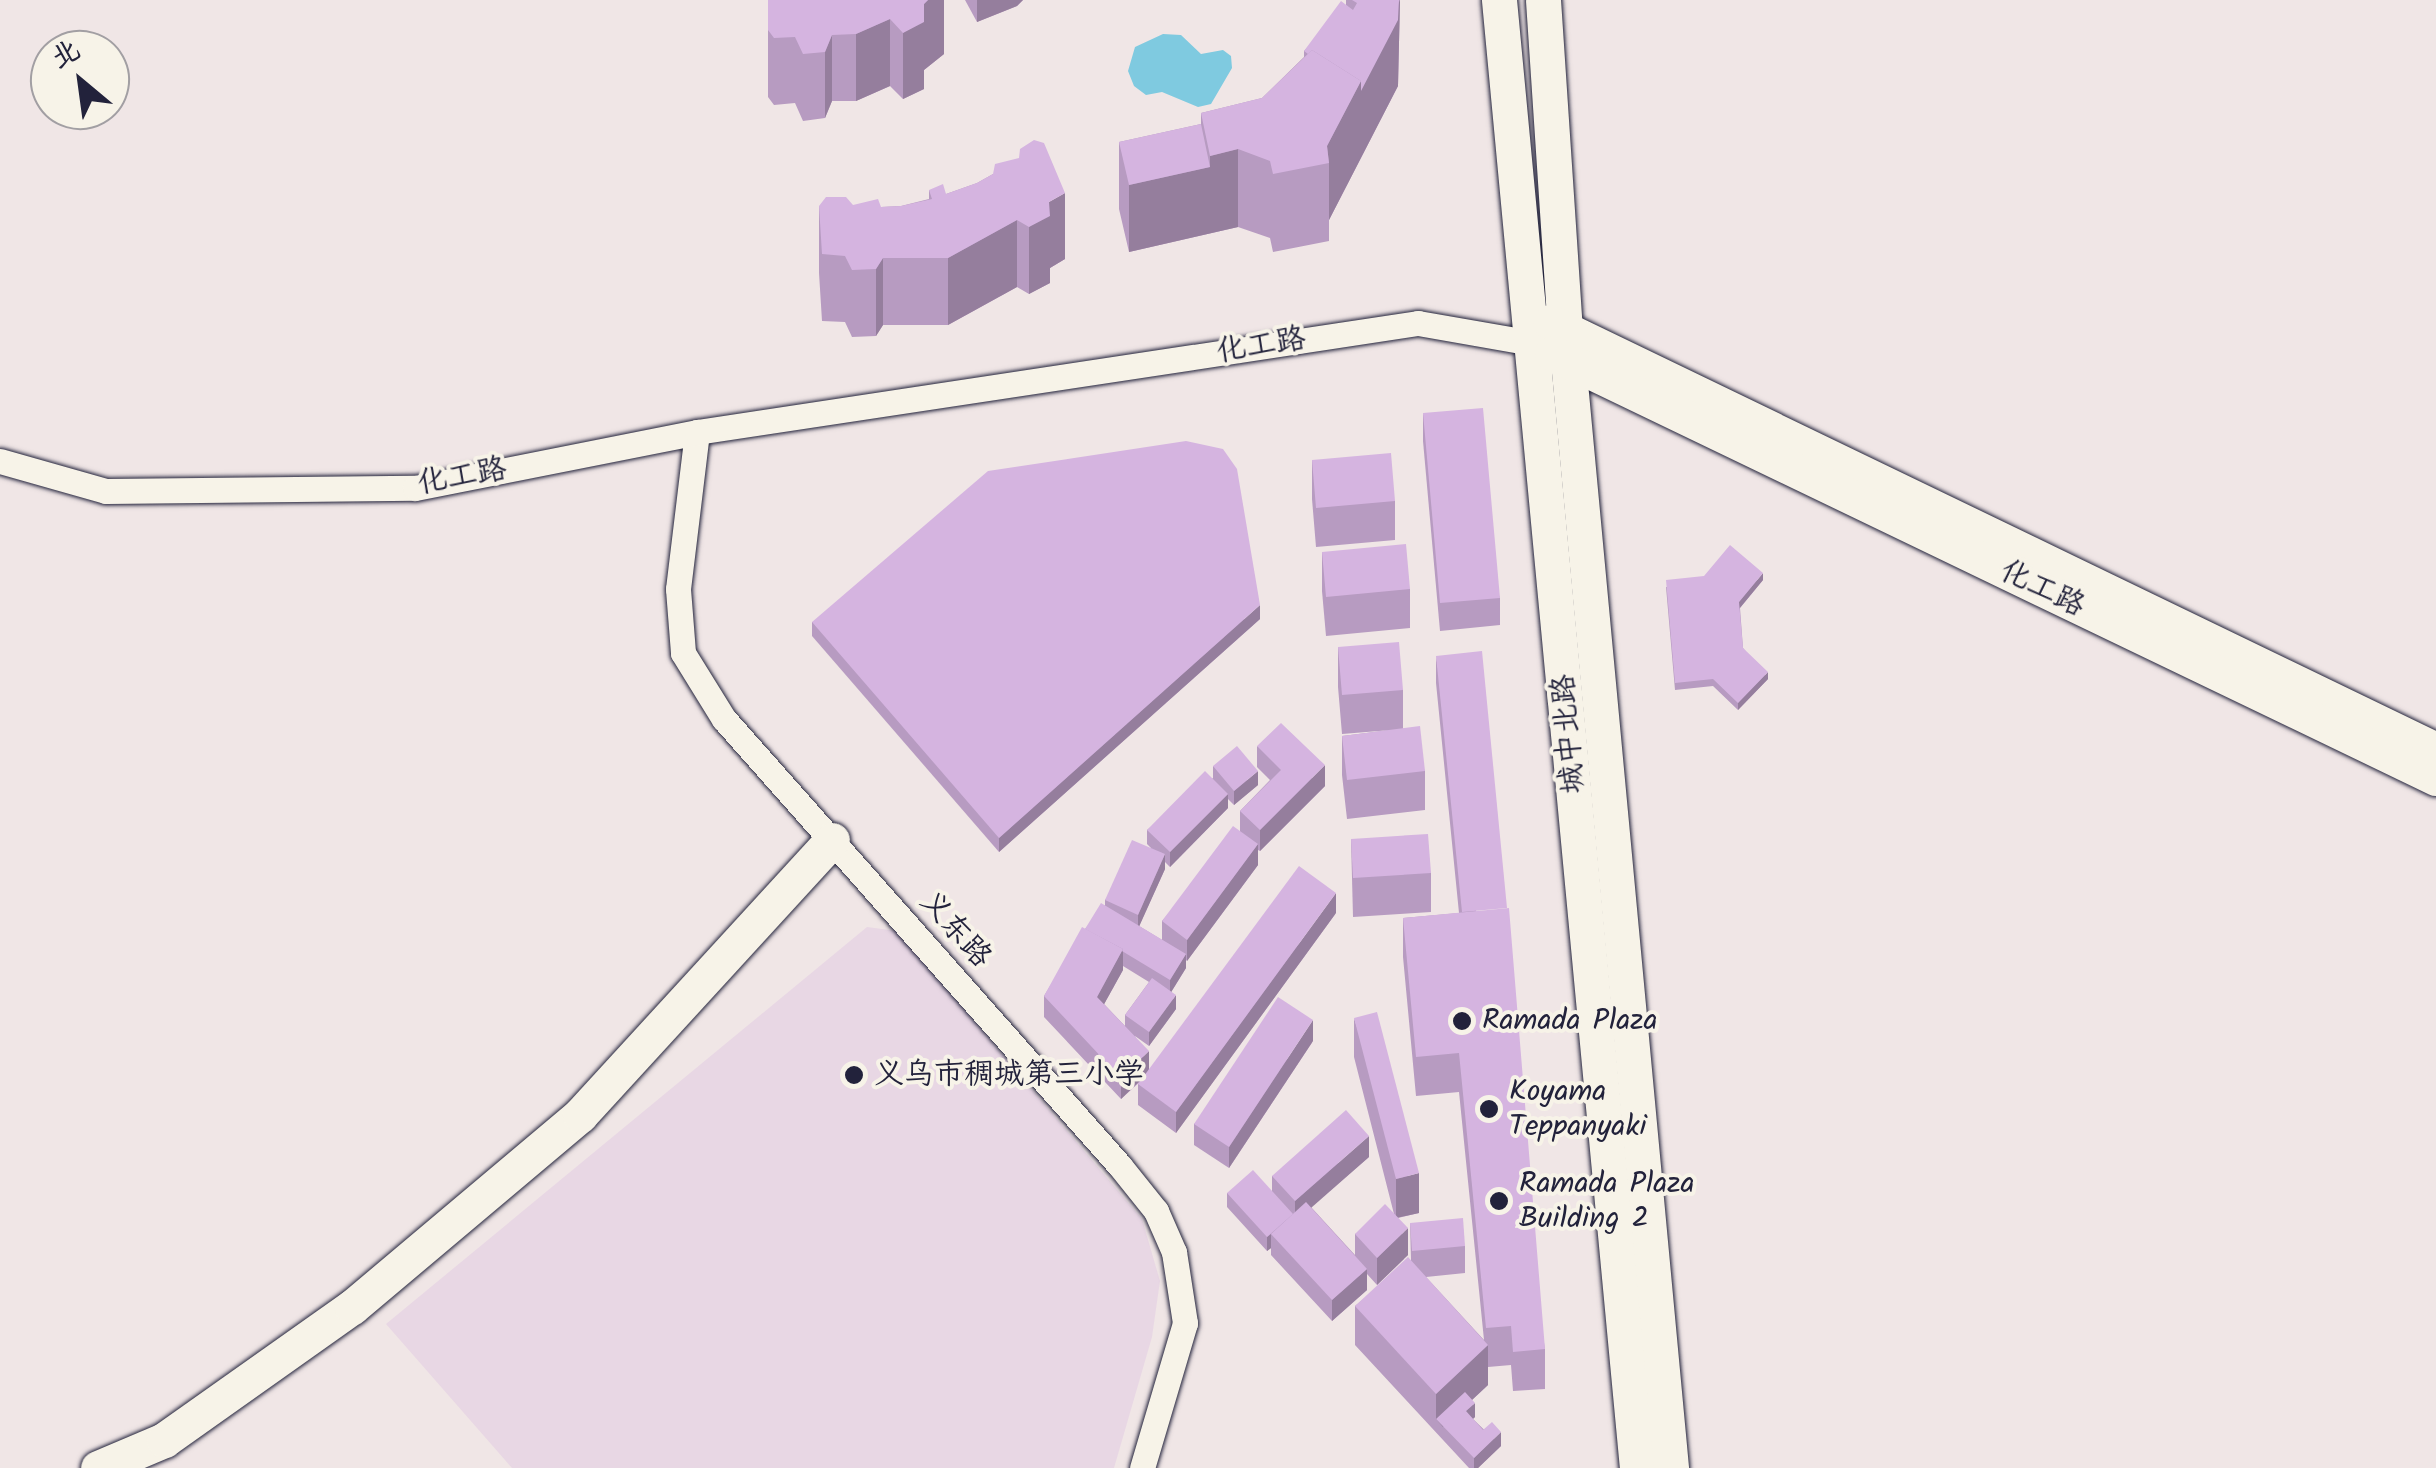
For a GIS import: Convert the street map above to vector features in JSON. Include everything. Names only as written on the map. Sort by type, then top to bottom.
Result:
[{"type":"street","name":"城中北路","points":[[1499,0],[1636,1468]]},
{"type":"street","name":"城中北路","points":[[1543,0],[1567,345],[1671,1468]]},
{"type":"street","name":"化工路","points":[[0,461],[106,491],[415,488],[697,432],[1418,322],[1532,328],[2436,778]]},
{"type":"street","name":"化工路","points":[[1567,345],[2436,750]]},
{"type":"street","name":"义东路","points":[[697,432],[678,588],[683,653],[724,719],[1156,1211],[1174,1252],[1184,1323],[1142,1468]]},
{"type":"street","points":[[98,1468],[164,1440],[352,1307],[580,1115],[832,840]]},
{"type":"shaded area","name":"义乌市稠城第三小学","points":[[867,927],[897,931],[1142,1219],[1160,1281],[1152,1337],[1114,1468],[512,1468],[386,1324]]},
{"type":"water","points":[[1163,34],[1181,35],[1201,54],[1223,50],[1231,56],[1232,68],[1211,104],[1198,107],[1162,92],[1146,95],[1134,86],[1128,71],[1135,47]]},
{"type":"building","points":[[768,0],[928,0],[924,4],[924,22],[903,33],[890,19],[856,34],[832,35],[825,52],[803,54],[795,37],[774,38],[768,30]]},
{"type":"building","points":[[1352,0],[1399,0],[1398,20],[1361,91],[1361,81],[1312,50],[1308,54],[1304,51],[1341,1],[1353,10],[1357,3]]},
{"type":"building","points":[[1312,50],[1361,81],[1327,146],[1329,163],[1273,174],[1270,161],[1238,149],[1210,156],[1201,113],[1262,98]]},
{"type":"building","points":[[1201,124],[1210,167],[1129,185],[1119,142]]},
{"type":"building","points":[[1034,140],[1044,143],[1065,193],[1049,202],[1050,216],[1029,227],[1017,220],[948,258],[883,258],[876,269],[852,270],[845,256],[822,254],[819,206],[826,197],[846,197],[853,205],[878,199],[881,207],[932,199],[929,190],[943,184],[946,194],[977,183],[993,174],[995,164],[1019,158],[1020,149]]},
{"type":"building","points":[[1483,408],[1500,598],[1440,603],[1423,413]]},
{"type":"building","points":[[1186,441],[1223,449],[1237,469],[1260,605],[999,838],[812,622],[988,471]]},
{"type":"building","points":[[1391,453],[1395,501],[1316,508],[1312,460]]},
{"type":"building","points":[[1406,544],[1410,589],[1326,597],[1322,552]]},
{"type":"building","points":[[1730,545],[1763,573],[1739,602],[1743,648],[1768,672],[1738,703],[1713,679],[1675,683],[1666,580],[1704,576]]},
{"type":"building","points":[[1399,642],[1403,690],[1342,695],[1338,647]]},
{"type":"building","points":[[1482,651],[1507,908],[1462,912],[1436,656]]},
{"type":"building","points":[[1281,723],[1325,765],[1260,830],[1240,811],[1281,770],[1257,746]]},
{"type":"building","points":[[1420,726],[1425,771],[1347,780],[1342,736]]},
{"type":"building","points":[[1237,746],[1258,771],[1234,791],[1213,766]]},
{"type":"building","points":[[1205,771],[1228,794],[1170,852],[1147,830]]},
{"type":"building","points":[[1233,826],[1258,844],[1187,940],[1162,921]]},
{"type":"building","points":[[1428,834],[1431,873],[1353,878],[1351,839]]},
{"type":"building","points":[[1132,840],[1165,854],[1138,915],[1105,900]]},
{"type":"building","points":[[1299,866],[1336,893],[1176,1112],[1138,1084]]},
{"type":"building","points":[[1101,903],[1186,954],[1170,980],[1085,929]]},
{"type":"building","points":[[1509,908],[1545,1349],[1513,1352],[1511,1326],[1486,1328],[1459,1053],[1416,1057],[1403,918]]},
{"type":"building","points":[[1082,927],[1123,949],[1097,997],[1149,1051],[1121,1078],[1044,996]]},
{"type":"building","points":[[1152,978],[1176,995],[1149,1032],[1125,1015]]},
{"type":"building","points":[[1278,997],[1313,1020],[1229,1147],[1194,1124]]},
{"type":"building","points":[[1377,1012],[1419,1173],[1396,1179],[1354,1018]]},
{"type":"building","points":[[1346,1110],[1369,1136],[1295,1201],[1272,1176]]},
{"type":"building","points":[[1253,1170],[1293,1214],[1267,1237],[1227,1193]]},
{"type":"building","points":[[1306,1202],[1367,1269],[1332,1300],[1271,1234]]},
{"type":"building","points":[[1385,1204],[1408,1228],[1377,1258],[1355,1234]]},
{"type":"building","points":[[1463,1218],[1465,1246],[1412,1251],[1410,1223]]},
{"type":"building","points":[[1408,1257],[1488,1345],[1436,1394],[1355,1306]]},
{"type":"building","points":[[1465,1392],[1475,1403],[1466,1411],[1483,1430],[1492,1422],[1501,1432],[1474,1458],[1436,1419]]},
{"type":"place","name":"Ramada Plaza","points":[[1462,1021]]},
{"type":"place","name":"义乌市稠城第三小学","points":[[854,1075]]},
{"type":"place","name":"Koyama Teppanyaki","points":[[1489,1109]]},
{"type":"place","name":"Ramada Plaza Building 2","points":[[1499,1201]]}]
